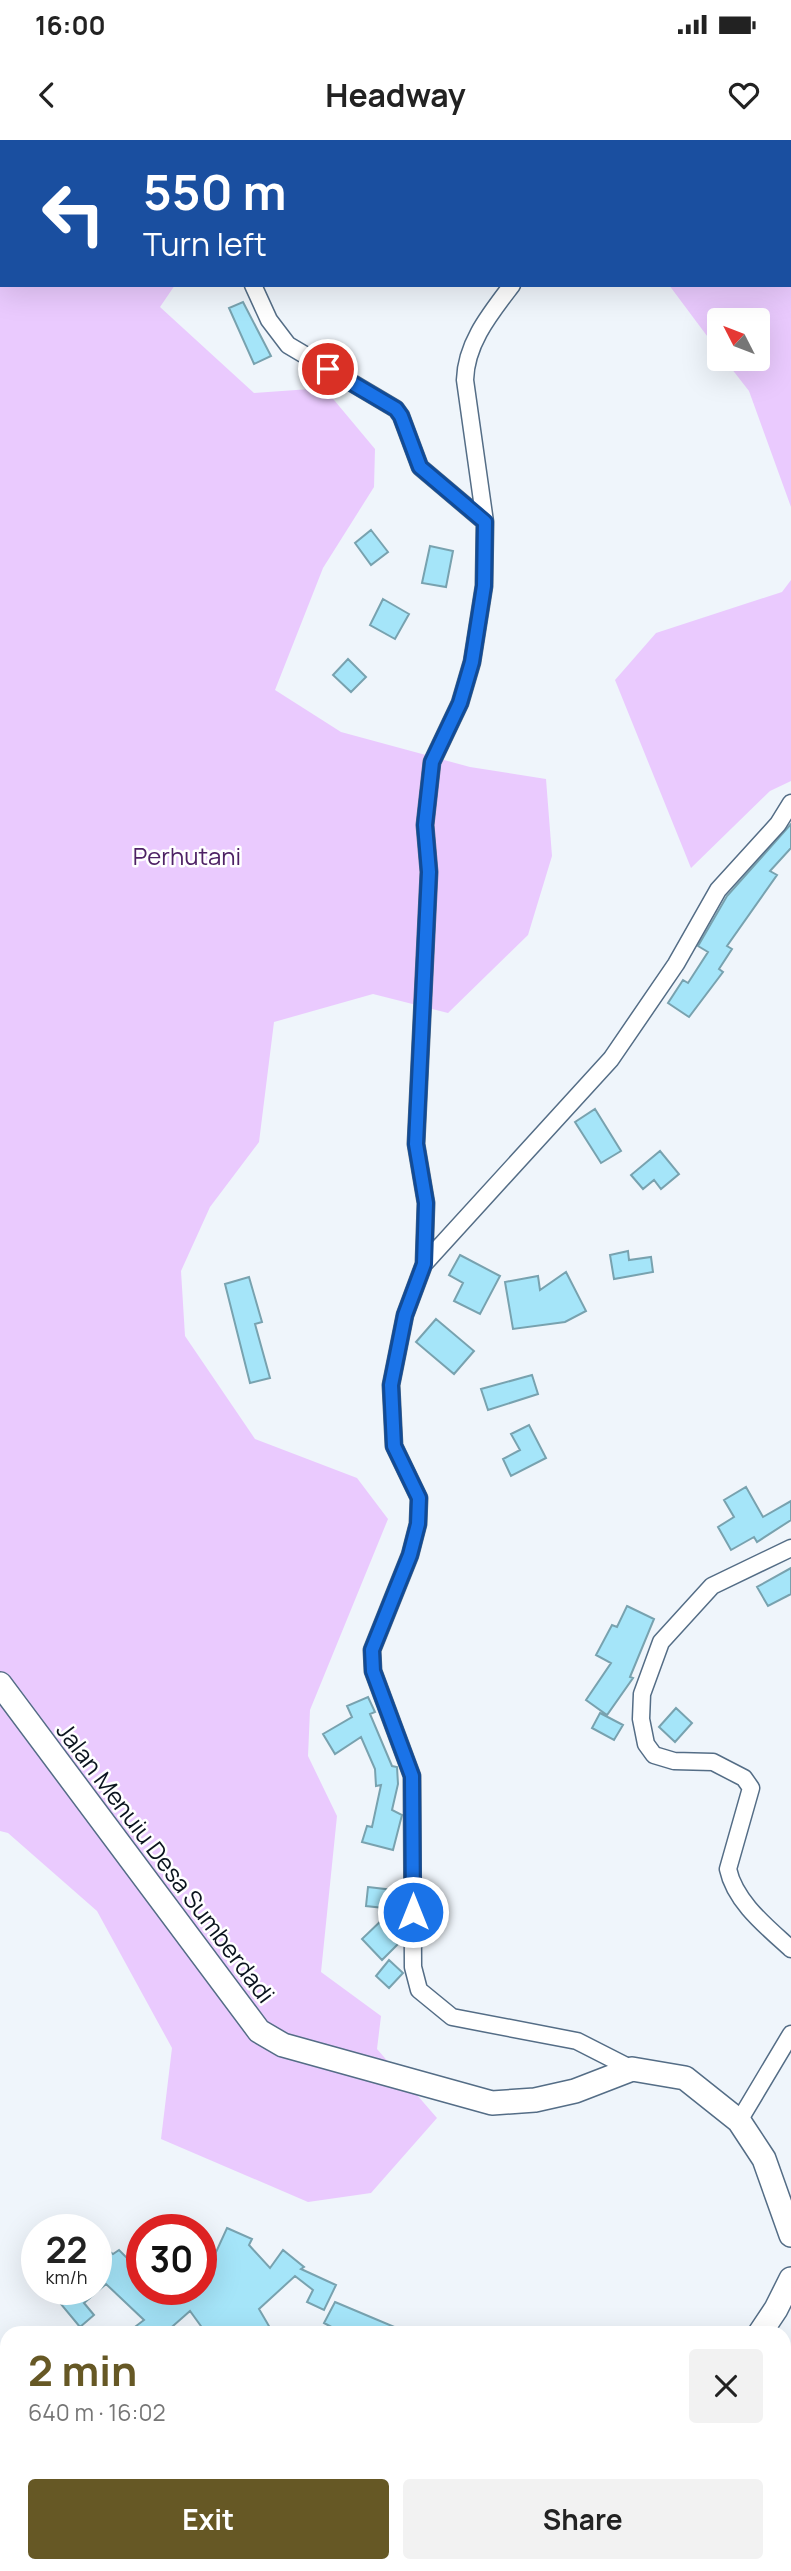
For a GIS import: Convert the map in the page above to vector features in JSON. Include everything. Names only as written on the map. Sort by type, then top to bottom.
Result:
[{"type":"street","points":[[254,287],[269,320],[288,345],[396,409],[420,467],[485,522]]},
{"type":"street","points":[[511,287],[485,324],[466,362],[485,522],[484,586],[472,662],[460,703],[432,762],[425,825],[429,872],[416,1144],[426,1203],[424,1264],[405,1315],[391,1385],[394,1446],[419,1498],[418,1524],[410,1555],[372,1650],[373,1671],[412,1776],[413,1967],[419,1990],[452,2017],[577,2041],[632,2069],[685,2078],[739,2121],[764,2159],[791,2235]]},
{"type":"street","points":[[424,1264],[611,1059],[677,964],[718,890],[785,827],[791,803]]},
{"type":"street","points":[[791,1548],[712,1586],[661,1642],[642,1694],[641,1719],[646,1744],[654,1755],[674,1761],[713,1762],[744,1778],[751,1788],[728,1869],[731,1882],[738,1896],[791,1949]]},
{"type":"street","name":"Jalan Menuiu Desa Sumberdadi","points":[[0,1684],[259,2031],[283,2045],[492,2103],[535,2100],[575,2091],[632,2069]]},
{"type":"street","points":[[739,2121],[791,2034]]},
{"type":"street","points":[[765,2326],[791,2279]]},
{"type":"green space","name":"Perhutani","points":[[0,287],[174,287],[160,307],[254,393],[324,388],[375,449],[374,487],[323,568],[275,690],[341,732],[470,767],[546,779],[552,856],[528,935],[448,1013],[373,994],[274,1022],[259,1142],[210,1207],[181,1271],[185,1336],[255,1439],[357,1478],[388,1519],[310,1710],[308,1756],[337,1816],[321,1972],[381,2016],[377,2049],[437,2118],[371,2193],[308,2202],[161,2139],[172,2048],[97,1911],[8,1833],[0,1831]]},
{"type":"green space","points":[[670,287],[791,287],[791,507],[749,391],[733,371],[770,371],[770,308],[707,308],[707,336]]},
{"type":"green space","points":[[791,580],[791,781],[770,791],[691,868],[615,680],[656,633],[782,592]]},
{"type":"building","points":[[243,302],[271,356],[254,364],[229,308]]},
{"type":"building","points":[[371,530],[388,552],[371,565],[355,543]]},
{"type":"building","points":[[430,546],[453,551],[446,587],[422,583]]},
{"type":"building","points":[[383,599],[409,614],[395,639],[370,625]]},
{"type":"building","points":[[348,659],[366,677],[351,692],[333,675]]},
{"type":"building","points":[[791,824],[791,848],[770,871],[777,875],[727,946],[732,949],[719,969],[723,972],[689,1017],[668,1003],[683,980],[688,983],[708,952],[698,946],[727,896]]},
{"type":"building","points":[[595,1109],[621,1151],[601,1163],[575,1122]]},
{"type":"building","points":[[660,1151],[679,1174],[661,1189],[654,1180],[643,1189],[631,1175]]},
{"type":"building","points":[[628,1251],[629,1260],[651,1257],[653,1272],[614,1279],[610,1255]]},
{"type":"building","points":[[460,1255],[500,1276],[480,1314],[454,1301],[463,1283],[449,1275]]},
{"type":"building","points":[[566,1272],[586,1311],[565,1322],[513,1329],[505,1282],[538,1276],[540,1290]]},
{"type":"building","points":[[249,1277],[262,1322],[255,1324],[270,1378],[250,1383],[225,1284]]},
{"type":"building","points":[[436,1319],[474,1351],[454,1374],[416,1342]]},
{"type":"building","points":[[532,1375],[538,1394],[488,1410],[481,1389]]},
{"type":"building","points":[[529,1425],[546,1458],[511,1476],[503,1459],[520,1450],[511,1434]]},
{"type":"building","points":[[746,1487],[763,1517],[791,1501],[791,1520],[757,1542],[754,1537],[731,1550],[718,1527],[734,1517],[724,1500]]},
{"type":"building","points":[[791,1568],[791,1594],[768,1606],[757,1587]]},
{"type":"building","points":[[627,1606],[654,1619],[630,1677],[633,1678],[607,1715],[586,1700],[611,1663],[596,1655],[612,1625],[617,1627]]},
{"type":"building","points":[[368,1697],[375,1712],[370,1714],[392,1766],[397,1767],[398,1784],[392,1810],[402,1815],[393,1850],[362,1842],[367,1826],[372,1827],[381,1785],[376,1786],[375,1769],[361,1737],[335,1754],[323,1734],[352,1717],[347,1706]]},
{"type":"building","points":[[676,1708],[692,1723],[675,1742],[659,1727]]},
{"type":"building","points":[[600,1713],[623,1725],[614,1740],[592,1728]]},
{"type":"building","points":[[368,1887],[402,1891],[402,1910],[366,1906]]},
{"type":"building","points":[[386,1916],[402,1933],[402,1940],[382,1960],[362,1939]]},
{"type":"building","points":[[389,1960],[403,1973],[389,1988],[376,1976]]},
{"type":"building","points":[[227,2228],[252,2239],[249,2245],[270,2268],[283,2250],[304,2267],[301,2269],[336,2285],[324,2310],[307,2302],[313,2290],[295,2276],[259,2309],[269,2326],[201,2326],[190,2311],[173,2326],[136,2326],[144,2320],[128,2305],[217,2305],[217,2250]]},
{"type":"building","points":[[119,2250],[126,2257],[126,2303],[112,2290],[112,2253]]},
{"type":"building","points":[[335,2302],[392,2326],[330,2326],[324,2323]]},
{"type":"building","points":[[62,2305],[86,2305],[94,2315],[79,2326]]},
{"type":"route","points":[[328,369],[396,409],[420,467],[427,476],[485,522],[484,586],[472,662],[460,703],[432,762],[425,825],[429,872],[428,927],[416,1144],[426,1203],[424,1264],[405,1315],[391,1385],[394,1446],[419,1498],[418,1524],[410,1555],[372,1650],[373,1671],[412,1776],[413,1912]]}]
